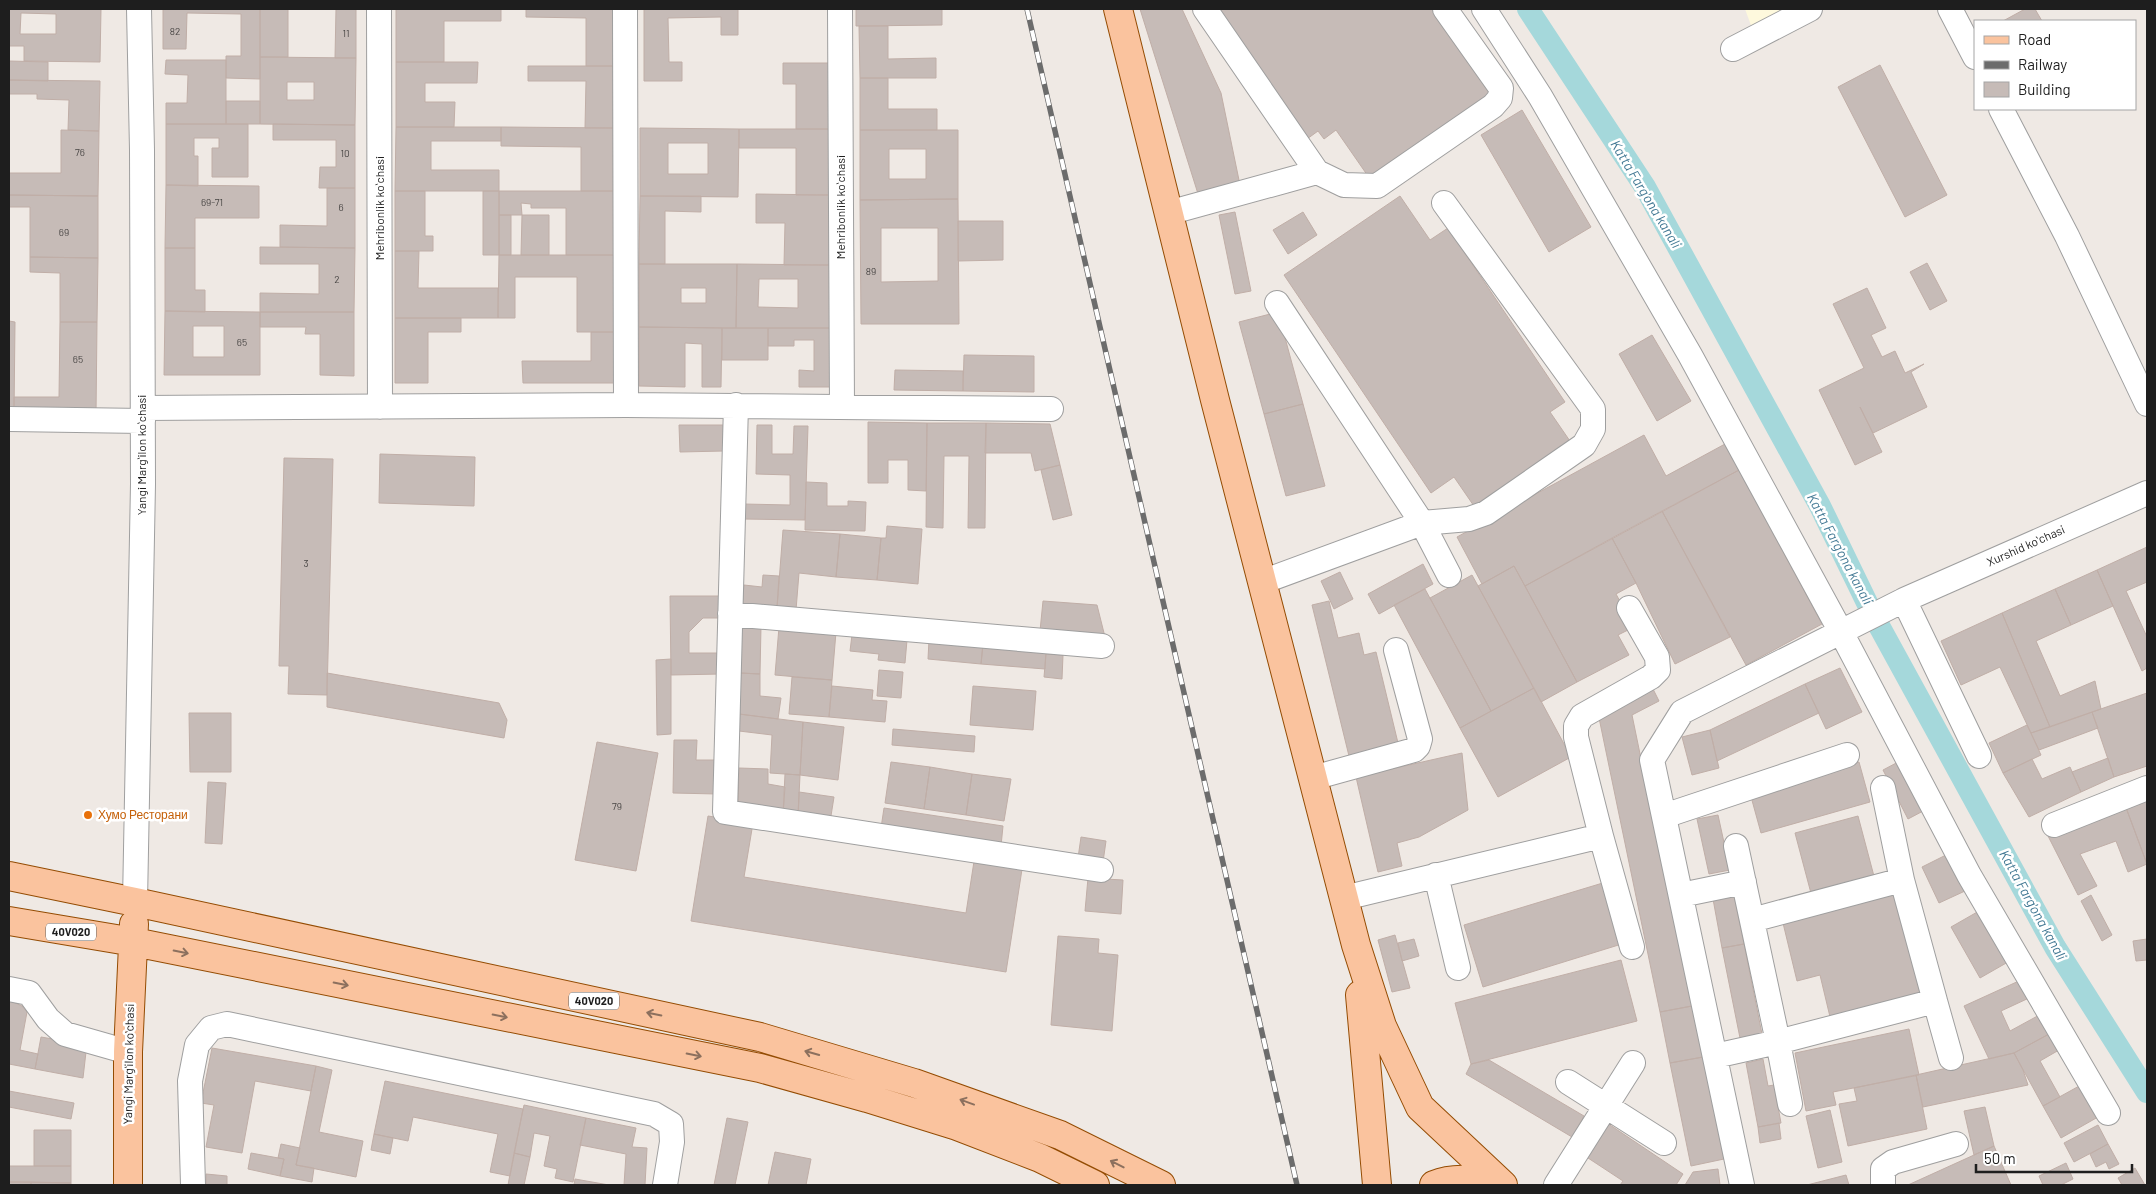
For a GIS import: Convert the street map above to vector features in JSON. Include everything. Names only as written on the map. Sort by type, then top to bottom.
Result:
[{"type":"main road","points":[[1118,9],[1168,213],[1356,946],[1382,1026],[1420,1107],[1503,1185]]},
{"type":"main road","name":"40V020","points":[[9,876],[760,1037],[914,1083],[1060,1135],[1161,1185]]},
{"type":"main road","name":"Yangi Margʻilon koʻchasi","points":[[128,1185],[128,1052],[135,902]]},
{"type":"main road","name":"40V020","points":[[9,921],[134,942],[760,1068],[868,1098],[957,1126],[1040,1158],[1095,1185]]},
{"type":"main road","points":[[1356,946],[1377,1185]]},
{"type":"main road","points":[[1434,1185],[1463,1180],[1477,1180],[1494,1185]]},
{"type":"street","name":"Yangi Margʻilon koʻchasi","points":[[135,902],[143,415],[142,150],[139,9]]},
{"type":"street","name":"Mehribonlik koʻchasi","points":[[380,9],[380,408]]},
{"type":"street","points":[[625,9],[626,405]]},
{"type":"street","name":"Mehribonlik koʻchasi","points":[[840,9],[842,406]]},
{"type":"street","points":[[1205,9],[1317,172],[1344,184],[1376,186],[1493,106],[1500,98],[1501,88],[1445,9]]},
{"type":"street","points":[[1484,9],[1540,96],[1690,354],[1841,632],[1968,875],[2108,1113]]},
{"type":"street","points":[[1733,48],[1810,9]]},
{"type":"street","points":[[1950,9],[1974,55]]},
{"type":"street","points":[[2002,110],[2067,236],[2147,404]]},
{"type":"street","points":[[1168,213],[1317,172]]},
{"type":"street","points":[[1262,582],[1422,523],[1469,519],[1486,513],[1584,445],[1593,429],[1593,409],[1444,203]]},
{"type":"street","points":[[1276,304],[1422,523],[1449,575]]},
{"type":"street","points":[[9,419],[380,408],[626,405],[1051,409]]},
{"type":"street","points":[[736,405],[725,812],[1101,870]]},
{"type":"street","name":"Xurshid koʻchasi","points":[[1742,1185],[1652,760],[1682,712],[1904,600],[2147,493]]},
{"type":"street","points":[[1904,600],[1979,756]]},
{"type":"street","points":[[1630,608],[1657,658],[1658,670],[1651,677],[1582,716],[1576,726],[1576,737],[1632,948]]},
{"type":"street","points":[[730,614],[1102,646]]},
{"type":"street","points":[[1313,778],[1414,750],[1418,746],[1420,739],[1396,650]]},
{"type":"street","points":[[1664,816],[1847,755]]},
{"type":"street","points":[[1883,788],[1902,880],[1951,1058]]},
{"type":"street","points":[[2054,825],[2147,788]]},
{"type":"street","points":[[1344,898],[1601,836]]},
{"type":"street","points":[[1736,846],[1790,1104]]},
{"type":"street","points":[[1436,875],[1458,968]]},
{"type":"street","points":[[1752,920],[1902,880]]},
{"type":"street","points":[[1681,895],[1744,882]]},
{"type":"street","points":[[9,989],[29,993],[48,1019],[65,1034],[128,1052]]},
{"type":"street","points":[[1714,1056],[1778,1042],[1935,1001]]},
{"type":"street","points":[[193,1185],[190,1081],[197,1045],[210,1028],[227,1024],[654,1114],[671,1124],[672,1142],[664,1185]]},
{"type":"street","points":[[1556,1185],[1633,1064]]},
{"type":"street","points":[[1568,1082],[1664,1144]]},
{"type":"street","points":[[1882,1185],[1883,1170],[1893,1162],[1956,1144]]},
{"type":"shaded area","points":[[1745,9],[1789,9],[1752,28]]},
{"type":"building","points":[[9,9],[101,9],[100,62],[24,61],[24,46],[9,46]],"holes":[[[21,13],[56,14],[56,34],[20,34]]]},
{"type":"building","points":[[163,9],[260,9],[260,79],[226,78],[226,56],[241,56],[241,14],[187,13],[186,49],[163,49]]},
{"type":"building","points":[[260,9],[288,9],[288,57],[260,57]]},
{"type":"building","points":[[336,9],[356,9],[356,58],[335,58]]},
{"type":"building","points":[[396,9],[501,9],[501,21],[444,21],[444,62],[396,62]]},
{"type":"building","points":[[526,9],[615,9],[615,66],[586,66],[586,18],[526,17]]},
{"type":"building","points":[[644,9],[738,9],[738,35],[721,35],[721,17],[668,18],[669,62],[682,62],[682,81],[644,81]]},
{"type":"building","points":[[856,9],[942,9],[942,25],[856,26]]},
{"type":"building","points":[[1140,9],[1182,9],[1221,93],[1240,185],[1199,197]]},
{"type":"building","points":[[1216,9],[1435,9],[1494,92],[1370,179],[1336,130],[1324,139],[1318,131],[1307,139]]},
{"type":"building","points":[[2025,9],[2035,9],[2041,20],[2005,20]]},
{"type":"building","points":[[859,26],[888,26],[888,59],[936,58],[936,78],[860,78]]},
{"type":"building","points":[[260,57],[356,58],[355,125],[260,124]],"holes":[[[287,82],[314,82],[314,100],[287,100]]]},
{"type":"building","points":[[166,60],[226,60],[226,124],[166,124],[166,103],[187,103],[188,75],[165,74]]},
{"type":"building","points":[[9,61],[48,62],[48,81],[9,80]]},
{"type":"building","points":[[396,62],[478,62],[477,83],[425,83],[425,102],[455,102],[454,127],[396,127]]},
{"type":"building","points":[[783,63],[833,63],[833,129],[796,129],[796,84],[783,84]]},
{"type":"building","points":[[1880,65],[1947,195],[1905,217],[1838,87]]},
{"type":"building","points":[[528,66],[615,66],[614,128],[585,128],[586,81],[528,81]]},
{"type":"building","points":[[860,78],[888,78],[888,109],[937,109],[937,130],[860,130]]},
{"type":"building","points":[[9,80],[100,81],[99,131],[68,130],[69,100],[37,99],[37,94],[9,94]]},
{"type":"building","points":[[226,101],[260,101],[260,124],[226,124]]},
{"type":"building","points":[[1522,110],[1591,227],[1549,252],[1481,135]]},
{"type":"building","points":[[166,124],[248,124],[248,177],[212,177],[212,148],[219,148],[219,138],[194,138],[194,156],[198,156],[198,186],[166,185]]},
{"type":"building","points":[[273,124],[355,125],[355,188],[319,188],[320,167],[336,167],[336,140],[273,140]]},
{"type":"building","points":[[396,127],[501,127],[501,141],[431,141],[431,170],[499,170],[499,191],[395,191]]},
{"type":"building","points":[[501,127],[614,128],[614,191],[581,191],[581,147],[501,146]]},
{"type":"building","points":[[640,128],[739,129],[738,197],[640,196]],"holes":[[[668,143],[708,143],[708,174],[668,174]]]},
{"type":"building","points":[[739,129],[833,129],[833,195],[796,195],[796,148],[739,148]]},
{"type":"building","points":[[61,130],[99,131],[98,196],[9,195],[9,173],[61,173]]},
{"type":"building","points":[[860,130],[958,130],[958,199],[860,200]],"holes":[[[889,149],[926,149],[926,179],[889,179]]]},
{"type":"building","points":[[166,185],[259,186],[259,218],[195,218],[195,248],[165,248]]},
{"type":"building","points":[[327,188],[355,188],[355,248],[280,247],[280,225],[327,226]]},
{"type":"building","points":[[395,191],[425,191],[425,236],[433,236],[433,251],[395,251]]},
{"type":"building","points":[[483,191],[499,191],[499,255],[483,255]]},
{"type":"building","points":[[499,191],[614,191],[614,255],[566,255],[566,208],[531,208],[531,204],[521,203],[522,215],[499,215]]},
{"type":"building","points":[[756,194],[833,195],[832,265],[784,265],[785,223],[756,223]]},
{"type":"building","points":[[9,195],[98,196],[98,258],[30,257],[30,207],[9,207]]},
{"type":"building","points":[[640,196],[701,196],[701,212],[665,211],[665,264],[639,264]]},
{"type":"building","points":[[1400,196],[1430,240],[1448,228],[1565,402],[1550,412],[1572,444],[1476,509],[1454,477],[1431,493],[1284,275]]},
{"type":"building","points":[[958,199],[959,324],[861,324],[860,200]],"holes":[[[881,228],[938,228],[938,281],[881,282]]]},
{"type":"building","points":[[1235,212],[1251,291],[1235,294],[1219,215]]},
{"type":"building","points":[[1303,212],[1317,235],[1288,254],[1273,230]]},
{"type":"building","points":[[499,215],[511,215],[511,255],[499,255]]},
{"type":"building","points":[[522,215],[549,215],[549,255],[521,255]]},
{"type":"building","points":[[958,221],[1003,221],[1003,260],[958,261]]},
{"type":"building","points":[[260,247],[355,248],[354,312],[260,312],[260,293],[319,294],[319,264],[260,264]]},
{"type":"building","points":[[165,248],[195,248],[195,290],[205,290],[205,312],[165,311]]},
{"type":"building","points":[[395,251],[419,251],[418,288],[498,288],[498,318],[395,318]]},
{"type":"building","points":[[499,255],[614,255],[614,332],[577,332],[577,277],[515,277],[515,318],[498,318]]},
{"type":"building","points":[[30,257],[98,258],[97,322],[60,322],[60,273],[30,272]]},
{"type":"building","points":[[1927,263],[1947,301],[1930,310],[1910,272]]},
{"type":"building","points":[[639,264],[737,264],[736,328],[639,327]],"holes":[[[681,288],[706,288],[706,303],[681,303]]]},
{"type":"building","points":[[737,264],[832,265],[832,328],[736,328]],"holes":[[[759,279],[798,279],[798,308],[758,307]]]},
{"type":"building","points":[[1867,288],[1886,328],[1871,335],[1882,357],[1895,351],[1905,373],[1924,364],[1911,372],[1927,407],[1873,433],[1860,407],[1882,452],[1855,465],[1819,390],[1864,368],[1833,304]]},
{"type":"building","points":[[165,311],[260,312],[260,375],[164,375]],"holes":[[[193,326],[224,326],[224,357],[193,357]]]},
{"type":"building","points":[[260,312],[354,312],[354,376],[320,375],[320,334],[305,334],[306,327],[260,327]]},
{"type":"building","points":[[1278,312],[1303,404],[1264,414],[1239,322]]},
{"type":"building","points":[[395,318],[461,318],[461,332],[428,332],[428,383],[395,383]]},
{"type":"building","points":[[9,321],[15,322],[14,414],[9,414]]},
{"type":"building","points":[[60,322],[97,322],[96,415],[14,414],[14,397],[59,397]]},
{"type":"building","points":[[639,327],[722,328],[721,387],[702,387],[702,344],[685,343],[685,387],[639,386]]},
{"type":"building","points":[[722,328],[768,328],[768,360],[722,360]]},
{"type":"building","points":[[768,328],[832,328],[831,387],[799,387],[799,370],[814,371],[814,340],[794,340],[794,346],[768,346]]},
{"type":"building","points":[[591,332],[614,332],[614,383],[523,383],[522,361],[591,361]]},
{"type":"building","points":[[1652,335],[1691,401],[1657,421],[1619,354]]},
{"type":"building","points":[[964,355],[1034,356],[1034,392],[963,391]]},
{"type":"building","points":[[895,370],[963,371],[963,391],[894,390]]},
{"type":"building","points":[[1303,404],[1325,486],[1286,496],[1264,414]]},
{"type":"building","points":[[868,422],[927,423],[926,491],[908,490],[908,460],[888,460],[888,483],[868,483]]},
{"type":"building","points":[[927,423],[986,423],[985,528],[968,528],[969,456],[944,456],[943,528],[926,527]]},
{"type":"building","points":[[986,423],[1050,424],[1060,465],[1035,471],[1031,453],[985,453]]},
{"type":"building","points":[[679,425],[724,425],[724,451],[680,452]]},
{"type":"building","points":[[757,425],[772,425],[772,454],[793,454],[794,426],[808,426],[805,520],[743,519],[743,504],[790,505],[790,475],[756,474]]},
{"type":"building","points":[[1644,435],[1666,476],[1725,444],[1739,470],[1525,586],[1514,566],[1482,584],[1457,537]]},
{"type":"building","points":[[380,454],[475,457],[474,506],[379,503]]},
{"type":"building","points":[[284,458],[333,459],[327,695],[288,694],[289,666],[279,666]]},
{"type":"building","points":[[1060,465],[1072,515],[1053,520],[1041,470]]},
{"type":"building","points":[[1739,470],[1822,624],[1746,665],[1662,511]]},
{"type":"building","points":[[806,482],[827,483],[827,506],[848,506],[848,501],[866,502],[865,531],[805,530]]},
{"type":"building","points":[[1662,511],[1730,637],[1675,664],[1612,538]]},
{"type":"building","points":[[887,526],[922,529],[918,584],[877,580],[881,538],[886,538]]},
{"type":"building","points":[[783,530],[840,534],[836,577],[799,573],[796,610],[777,608]]},
{"type":"building","points":[[840,534],[881,538],[877,580],[836,577]]},
{"type":"building","points":[[1612,538],[1636,583],[1616,594],[1634,627],[1618,635],[1629,655],[1577,682],[1525,586]]},
{"type":"building","points":[[2147,547],[2147,582],[2126,591],[2147,637],[2147,668],[2142,671],[2097,570]]},
{"type":"building","points":[[1423,564],[1433,584],[1379,614],[1368,594]]},
{"type":"building","points":[[1514,566],[1577,682],[1541,702],[1478,586]]},
{"type":"building","points":[[2097,570],[2113,606],[2071,625],[2055,589]]},
{"type":"building","points":[[1340,572],[1353,599],[1334,609],[1321,581]]},
{"type":"building","points":[[763,575],[779,576],[777,608],[742,605],[744,585],[762,587]]},
{"type":"building","points":[[1472,575],[1534,688],[1491,711],[1430,598]]},
{"type":"building","points":[[1425,589],[1491,711],[1460,728],[1394,605]]},
{"type":"building","points":[[2055,589],[2071,625],[2036,641],[2060,696],[2095,681],[2101,709],[2050,727],[2002,613]]},
{"type":"building","points":[[670,596],[720,596],[720,618],[703,618],[689,632],[689,653],[720,653],[721,674],[671,675]]},
{"type":"building","points":[[1043,601],[1097,605],[1105,637],[1040,631]]},
{"type":"building","points":[[1329,601],[1338,638],[1359,633],[1364,655],[1376,652],[1398,743],[1349,756],[1312,605]]},
{"type":"building","points":[[2002,613],[2050,727],[2031,733],[2000,667],[1961,685],[1941,641]]},
{"type":"building","points":[[741,625],[761,626],[760,674],[740,673]]},
{"type":"building","points":[[779,627],[836,632],[832,680],[775,675]]},
{"type":"building","points":[[852,635],[907,640],[905,663],[878,660],[879,654],[850,651]]},
{"type":"building","points":[[929,640],[983,644],[981,664],[928,659]]},
{"type":"building","points":[[983,644],[1046,649],[1045,669],[981,664]]},
{"type":"building","points":[[1046,654],[1063,655],[1062,679],[1044,677]]},
{"type":"building","points":[[671,659],[671,734],[657,735],[656,660]]},
{"type":"building","points":[[1840,668],[1862,712],[1826,729],[1805,684]]},
{"type":"building","points":[[879,670],[903,672],[901,698],[877,696]]},
{"type":"building","points":[[327,673],[499,703],[507,720],[504,738],[327,707]]},
{"type":"building","points":[[740,673],[760,674],[760,696],[781,698],[778,719],[739,714]]},
{"type":"building","points":[[792,677],[832,680],[829,717],[789,714]]},
{"type":"building","points":[[1805,684],[1819,713],[1717,761],[1710,730]]},
{"type":"building","points":[[1651,685],[1659,701],[1632,715],[1692,1006],[1660,1012],[1598,713]]},
{"type":"building","points":[[832,686],[873,690],[872,700],[887,701],[885,722],[829,717]]},
{"type":"building","points":[[973,686],[1036,691],[1033,730],[970,725]]},
{"type":"building","points":[[1534,688],[1571,757],[1498,797],[1460,728]]},
{"type":"building","points":[[2147,693],[2147,766],[2114,777],[2092,712]]},
{"type":"building","points":[[2092,712],[2098,728],[2039,750],[2031,733]]},
{"type":"building","points":[[189,713],[231,713],[231,772],[190,772]]},
{"type":"building","points":[[739,714],[803,722],[800,775],[770,773],[772,735],[739,731]]},
{"type":"building","points":[[803,722],[844,727],[838,780],[800,775]]},
{"type":"building","points":[[2027,725],[2041,755],[2003,773],[1989,743]]},
{"type":"building","points":[[893,729],[975,736],[974,752],[892,745]]},
{"type":"building","points":[[1710,730],[1719,768],[1692,775],[1682,737]]},
{"type":"building","points":[[674,740],[697,740],[696,760],[717,760],[717,794],[673,793]]},
{"type":"building","points":[[597,742],[658,753],[636,871],[575,860]]},
{"type":"building","points":[[1462,753],[1468,810],[1419,837],[1397,843],[1402,866],[1378,872],[1356,777]]},
{"type":"building","points":[[2108,758],[2114,777],[2081,792],[2072,772]]},
{"type":"building","points":[[2032,759],[2042,779],[2070,767],[2081,792],[2029,817],[2003,773]]},
{"type":"building","points":[[1900,761],[1925,810],[1908,819],[1883,770]]},
{"type":"building","points":[[891,762],[930,767],[924,809],[885,803]]},
{"type":"building","points":[[1859,762],[1870,802],[1761,833],[1750,793]]},
{"type":"building","points":[[930,767],[972,774],[966,815],[924,809]]},
{"type":"building","points":[[739,768],[768,769],[768,784],[785,787],[783,815],[738,808]]},
{"type":"building","points":[[785,774],[800,775],[798,817],[783,815]]},
{"type":"building","points":[[972,774],[1011,779],[1004,821],[966,815]]},
{"type":"building","points":[[208,782],[226,783],[222,844],[205,843]]},
{"type":"building","points":[[799,792],[834,797],[830,822],[798,817]]},
{"type":"building","points":[[2147,797],[2147,864],[2125,805]]},
{"type":"building","points":[[2125,805],[2147,864],[2128,872],[2116,841],[2080,854],[2097,886],[2078,895],[2047,834]]},
{"type":"building","points":[[884,808],[1003,826],[1001,846],[881,828]]},
{"type":"building","points":[[1718,815],[1730,870],[1709,874],[1697,819]]},
{"type":"building","points":[[708,816],[753,823],[744,877],[966,913],[975,855],[1023,863],[1006,972],[691,921]]},
{"type":"building","points":[[1858,816],[1875,880],[1812,897],[1795,833]]},
{"type":"building","points":[[1081,837],[1106,841],[1103,862],[1078,858]]},
{"type":"building","points":[[1948,854],[1965,891],[1939,903],[1922,867]]},
{"type":"building","points":[[1088,878],[1123,880],[1121,914],[1085,911]]},
{"type":"building","points":[[1606,882],[1625,943],[1483,987],[1464,925]]},
{"type":"building","points":[[1901,892],[1927,996],[1831,1021],[1820,975],[1797,981],[1783,923]]},
{"type":"building","points":[[1734,895],[1744,944],[1722,948],[1713,899]]},
{"type":"building","points":[[2091,895],[2112,935],[2102,941],[2081,901]]},
{"type":"building","points":[[1979,911],[2008,962],[1980,978],[1951,927]]},
{"type":"building","points":[[1395,935],[1410,988],[1392,992],[1378,940]]},
{"type":"building","points":[[1058,936],[1099,939],[1098,953],[1118,955],[1112,1031],[1051,1025]]},
{"type":"building","points":[[1414,939],[1419,956],[1402,961],[1398,943]]},
{"type":"building","points":[[2147,939],[2147,960],[2136,961],[2133,941]]},
{"type":"building","points":[[1744,944],[1762,1034],[1740,1038],[1722,948]]},
{"type":"building","points":[[1621,960],[1637,1021],[1471,1064],[1455,1003]]},
{"type":"building","points":[[2021,980],[2029,998],[2001,1011],[2010,1031],[2043,1013],[2051,1033],[2014,1053],[1989,1059],[1964,1006]]},
{"type":"building","points":[[9,1000],[22,1006],[27,1012],[20,1050],[38,1054],[35,1069],[9,1064]]},
{"type":"building","points":[[1692,1006],[1703,1057],[1670,1063],[1660,1012]]},
{"type":"building","points":[[1909,1029],[1919,1075],[1833,1092],[1836,1105],[1806,1111],[1795,1053]]},
{"type":"building","points":[[2049,1034],[2059,1050],[2040,1061],[2060,1097],[2043,1106],[2014,1053]]},
{"type":"building","points":[[41,1037],[70,1042],[86,1052],[83,1078],[35,1069]]},
{"type":"building","points":[[212,1048],[316,1066],[311,1091],[255,1081],[242,1153],[206,1147],[214,1105],[201,1103]]},
{"type":"building","points":[[2014,1053],[2028,1085],[1923,1107],[1916,1075]]},
{"type":"building","points":[[1703,1057],[1724,1159],[1691,1166],[1670,1063]]},
{"type":"building","points":[[1763,1059],[1768,1086],[1774,1085],[1781,1123],[1758,1127],[1746,1063]]},
{"type":"building","points":[[1489,1060],[1584,1116],[1572,1137],[1466,1074],[1471,1064]]},
{"type":"building","points":[[316,1066],[332,1070],[319,1132],[363,1141],[356,1177],[296,1165]]},
{"type":"building","points":[[1916,1075],[1927,1129],[1848,1146],[1839,1104],[1857,1101],[1854,1088]]},
{"type":"building","points":[[385,1081],[523,1109],[510,1176],[490,1172],[498,1134],[413,1117],[408,1141],[374,1134]]},
{"type":"building","points":[[2081,1085],[2098,1117],[2061,1138],[2043,1106]]},
{"type":"building","points":[[9,1091],[74,1103],[71,1119],[9,1107]]},
{"type":"building","points":[[524,1105],[586,1118],[573,1182],[555,1178],[557,1169],[544,1166],[550,1136],[534,1133],[530,1157],[514,1153]]},
{"type":"building","points":[[1985,1107],[1994,1146],[1974,1155],[1964,1111]]},
{"type":"building","points":[[1830,1110],[1842,1162],[1818,1168],[1806,1116]]},
{"type":"building","points":[[586,1118],[636,1128],[632,1147],[647,1148],[645,1185],[624,1185],[626,1154],[580,1145]]},
{"type":"building","points":[[727,1118],[748,1122],[735,1185],[714,1185]]},
{"type":"building","points":[[1607,1123],[1683,1174],[1676,1185],[1620,1185],[1623,1181],[1585,1156]]},
{"type":"building","points":[[1779,1123],[1781,1139],[1760,1143],[1758,1127]]},
{"type":"building","points":[[2098,1125],[2108,1144],[2074,1162],[2064,1143]]},
{"type":"building","points":[[34,1130],[71,1130],[71,1166],[34,1166]]},
{"type":"building","points":[[374,1134],[393,1138],[390,1154],[371,1150]]},
{"type":"building","points":[[281,1144],[300,1148],[296,1165],[314,1168],[312,1182],[280,1176],[284,1159],[278,1158]]},
{"type":"building","points":[[2108,1144],[2119,1164],[2109,1169],[2106,1162],[2096,1167],[2090,1154]]},
{"type":"building","points":[[1994,1146],[2011,1185],[1908,1185],[1974,1155]]},
{"type":"building","points":[[775,1152],[811,1159],[806,1185],[768,1185]]},
{"type":"building","points":[[251,1153],[284,1159],[280,1176],[248,1169]]},
{"type":"building","points":[[514,1153],[530,1157],[524,1185],[508,1185]]},
{"type":"building","points":[[2066,1163],[2073,1179],[2061,1185],[2043,1185],[2039,1176]]},
{"type":"building","points":[[9,1166],[71,1166],[71,1183],[9,1182]]},
{"type":"building","points":[[2135,1168],[2145,1185],[2122,1185],[2118,1178]]},
{"type":"building","points":[[1718,1169],[1720,1185],[1685,1185],[1693,1172]]},
{"type":"building","points":[[206,1174],[227,1176],[227,1185],[206,1185]]},
{"type":"building","points":[[1846,1175],[1849,1185],[1807,1185]]},
{"type":"building","points":[[575,1179],[609,1185],[574,1185]]},
{"type":"building","points":[[9,1182],[31,1182],[31,1185],[9,1185]]},
{"type":"building","points":[[31,1182],[71,1183],[71,1185],[31,1185]]},
{"type":"waterway","name":"Katta Farg'ona kanali","points":[[1528,9],[1645,187],[1820,506],[1872,613],[2055,947],[2147,1092]]},
{"type":"railway","points":[[1027,9],[1297,1185]]},
{"type":"place","name":"Хумо Ресторани","points":[[88,815]]}]
